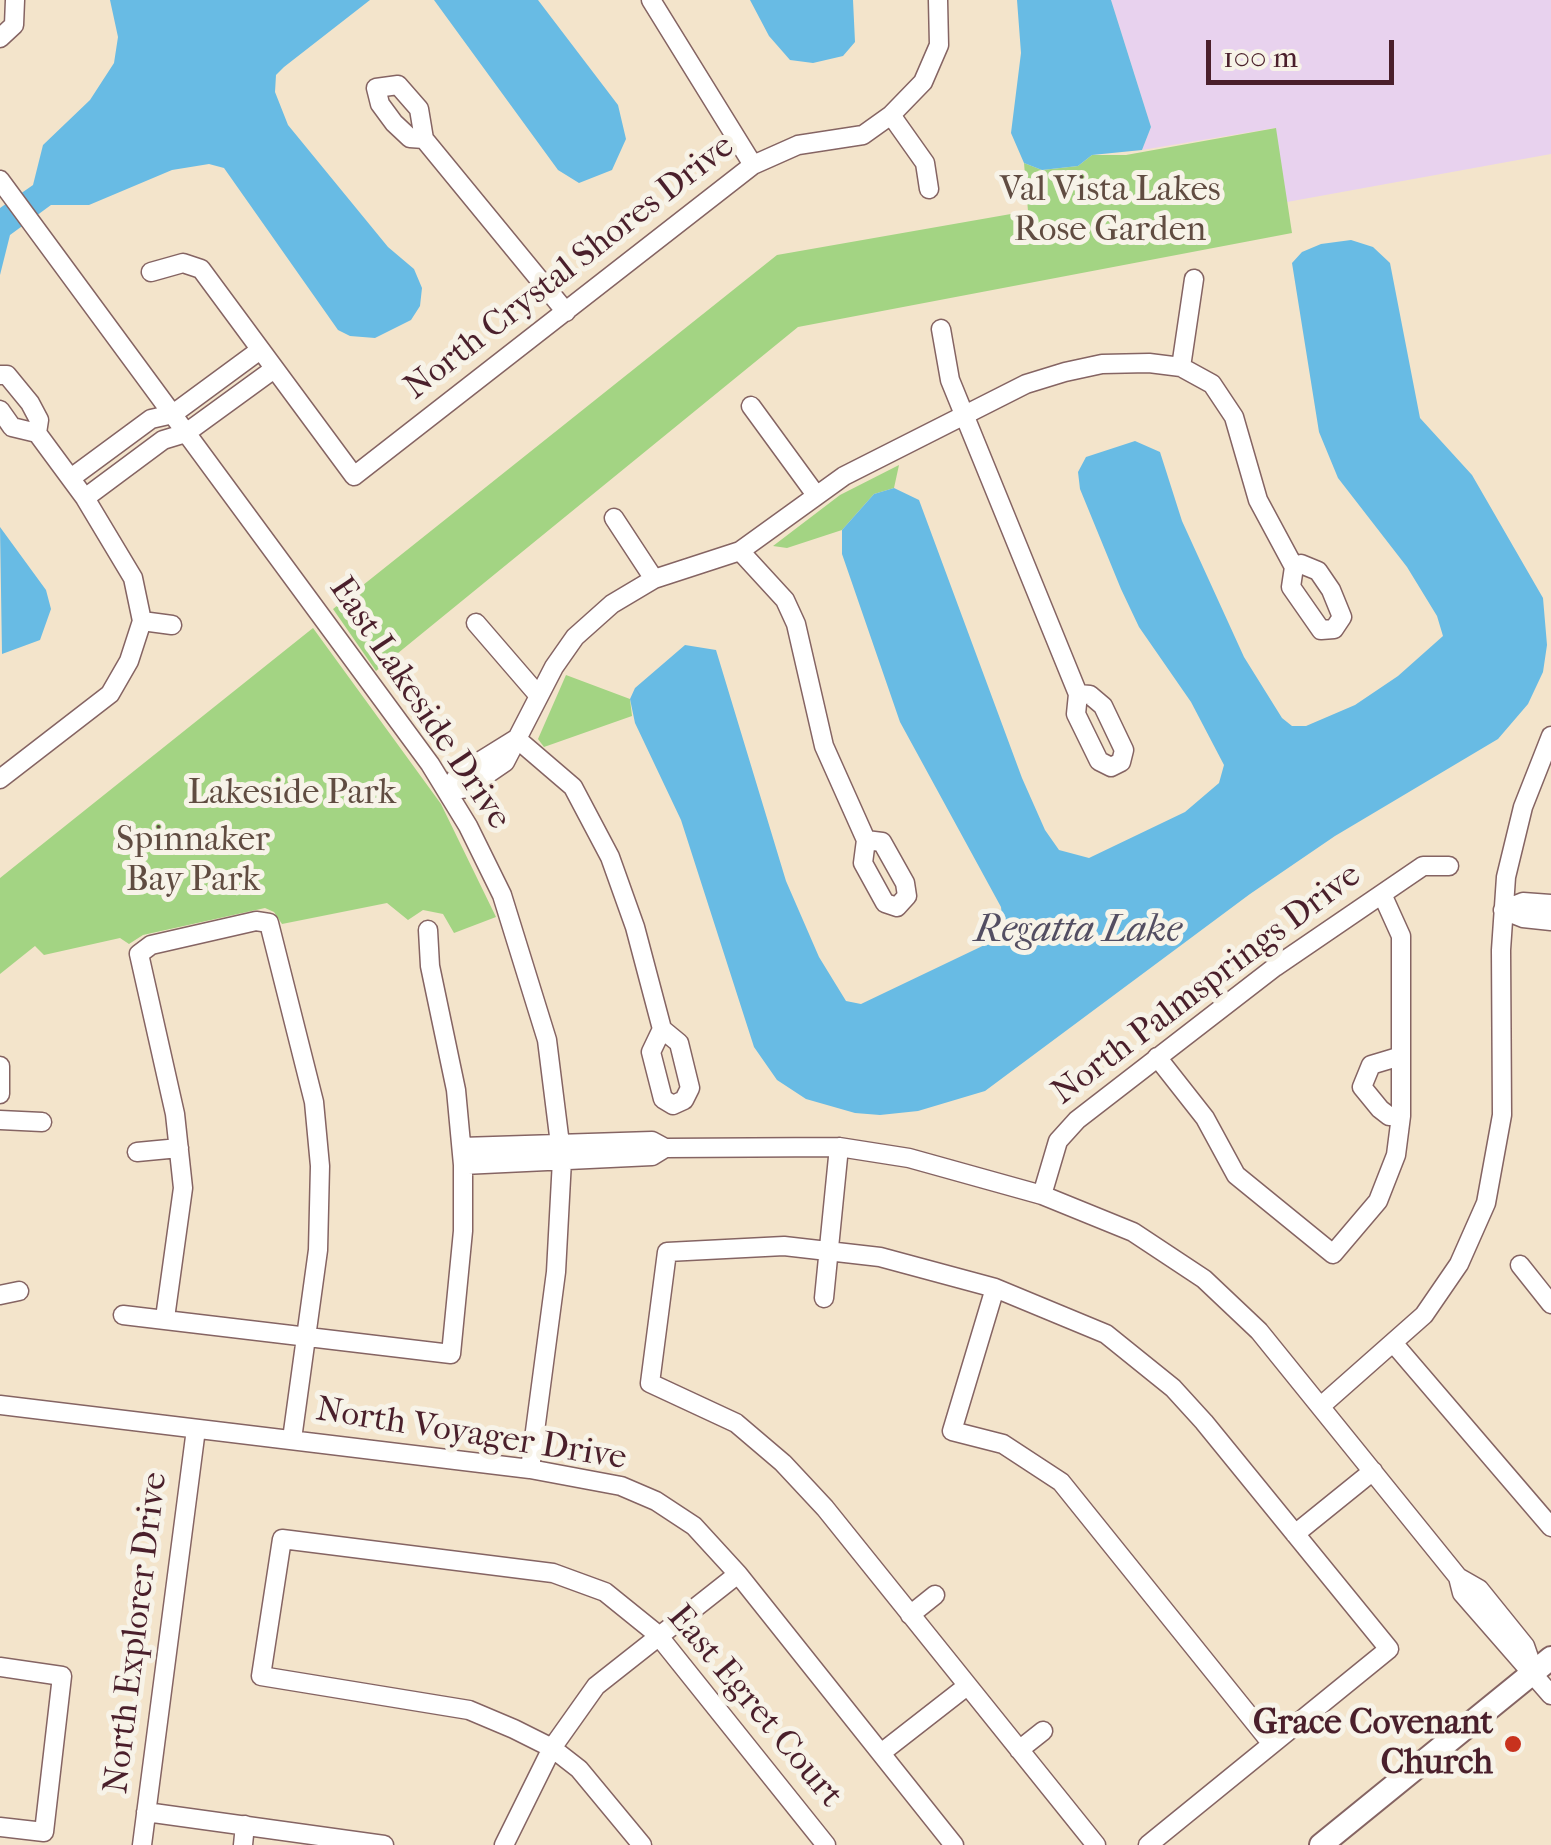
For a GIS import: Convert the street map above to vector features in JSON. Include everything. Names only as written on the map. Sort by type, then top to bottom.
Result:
[{"type":"main road","points":[[1321,1845],[1542,1665]]},
{"type":"street","points":[[0,52],[0,38],[14,25],[15,0]]},
{"type":"street","points":[[651,0],[753,165]]},
{"type":"street","name":"North Crystal Shores Drive","points":[[274,370],[354,476],[753,165],[798,145],[862,136],[891,115],[924,82],[939,45],[938,0]]},
{"type":"street","points":[[891,115],[925,163],[929,189]]},
{"type":"street","points":[[424,139],[566,312]]},
{"type":"street","name":"East Lakeside Drive","points":[[6,188],[447,791],[488,862],[528,968],[547,1040],[561,1152],[556,1272],[530,1469]]},
{"type":"street","points":[[86,498],[162,440],[186,433],[274,370],[200,269],[183,263],[151,272]]},
{"type":"street","points":[[1181,367],[1194,279]]},
{"type":"street","points":[[941,329],[950,380],[1078,694]]},
{"type":"street","points":[[71,478],[151,419],[173,414],[260,350]]},
{"type":"street","points":[[447,791],[467,788],[498,768],[575,638],[612,604],[654,578],[740,550],[816,495],[1026,384],[1065,372],[1102,364],[1181,367],[1202,377],[1227,404],[1258,500],[1294,567]]},
{"type":"street","points":[[0,375],[7,374],[30,403],[39,420],[37,433]]},
{"type":"street","points":[[751,406],[816,495]]},
{"type":"street","points":[[0,410],[12,427],[37,433],[86,498],[133,578],[142,622],[129,661],[110,694],[0,778]]},
{"type":"street","points":[[614,518],[654,578]]},
{"type":"street","points":[[740,550],[785,600],[796,624],[824,746],[866,840]]},
{"type":"street","points":[[142,622],[172,625]]},
{"type":"street","points":[[476,622],[539,696]]},
{"type":"street","points":[[1321,1406],[1395,1345],[1450,1279],[1478,1224],[1492,1180],[1502,1114],[1503,910],[1518,825],[1551,736]]},
{"type":"street","points":[[517,739],[563,776],[592,817],[635,927],[662,1029]]},
{"type":"street","name":"North Palmsprings Drive","points":[[1042,1195],[1052,1156],[1067,1129],[1275,967],[1423,866],[1449,866]]},
{"type":"street","points":[[1157,1057],[1205,1118],[1236,1175],[1333,1254],[1378,1201],[1396,1155],[1401,1116],[1402,936],[1382,894]]},
{"type":"street","points":[[1503,910],[1523,902],[1551,904]]},
{"type":"street","points":[[1503,910],[1523,918],[1551,921]]},
{"type":"street","points":[[164,1318],[183,1188],[139,954],[151,946],[256,920],[269,923],[314,1102],[320,1166],[318,1250],[292,1440]]},
{"type":"street","points":[[123,1315],[452,1354],[464,1231],[463,1156],[456,1090],[430,966],[428,930]]},
{"type":"street","points":[[1401,1116],[1380,1109],[1362,1087],[1371,1065],[1402,1056]]},
{"type":"street","points":[[0,1066],[0,1094]]},
{"type":"street","points":[[0,1120],[42,1122]]},
{"type":"street","points":[[824,1298],[839,1147]]},
{"type":"street","points":[[463,1156],[561,1152],[652,1156],[666,1148],[839,1147],[909,1158],[1042,1195],[1134,1232],[1204,1279],[1245,1316],[1458,1577],[1479,1590],[1542,1665],[1551,1695]]},
{"type":"street","points":[[138,1152],[178,1148]]},
{"type":"street","points":[[1096,1845],[783,1463],[736,1423],[650,1384],[667,1252],[730,1246],[827,1250],[880,1257],[994,1288],[1106,1334],[1139,1358],[1204,1422],[1389,1649],[1148,1845]]},
{"type":"street","points":[[1520,1265],[1551,1304]]},
{"type":"street","points":[[994,1288],[952,1431],[1003,1444],[1061,1482],[1272,1744]]},
{"type":"street","points":[[1395,1345],[1550,1528]]},
{"type":"street","name":"North Voyager Drive","points":[[0,1405],[530,1469],[621,1486],[656,1501],[694,1526],[738,1574],[954,1845]]},
{"type":"street","name":"North Explorer Drive","points":[[142,1845],[196,1430]]},
{"type":"street","points":[[1295,1534],[1373,1470]]},
{"type":"street","name":"East Egret Court","points":[[552,1748],[469,1710],[261,1676],[282,1539],[553,1573],[606,1592],[656,1634],[826,1845]]},
{"type":"street","points":[[504,1845],[552,1748],[596,1686],[656,1634],[738,1574]]},
{"type":"street","points":[[910,1614],[934,1595]]},
{"type":"street","points":[[0,1667],[62,1676],[44,1832],[0,1827]]},
{"type":"street","points":[[881,1754],[967,1686]]},
{"type":"street","points":[[1019,1750],[1043,1731]]},
{"type":"street","points":[[552,1748],[579,1769],[642,1845]]},
{"type":"street","points":[[146,1812],[384,1845]]},
{"type":"street","points":[[243,1845],[246,1825]]},
{"type":"shaded area","points":[[1111,0],[1551,0],[1551,154],[1287,202],[1275,128],[1142,150],[1151,127]]},
{"type":"green space","name":"Val Vista Lakes Rose Garden","points":[[1276,128],[1292,233],[798,327],[376,671],[333,609],[777,255],[1028,211],[1024,163],[1042,170],[1078,166],[1092,155],[1126,155]]},
{"type":"green space","points":[[899,465],[894,488],[874,494],[842,530],[787,548],[773,546],[840,495]]},
{"type":"green space","name":"Lakeside Park","points":[[313,628],[441,804],[496,917],[454,933],[443,914],[423,910],[408,920],[387,903],[282,924],[274,912],[265,908],[143,935],[129,944],[120,938],[44,955],[35,946],[0,974],[0,878]]},
{"type":"green space","points":[[566,675],[630,699],[632,716],[544,747],[538,739]]},
{"type":"water","points":[[110,0],[370,0],[284,67],[276,75],[275,92],[288,125],[388,247],[414,269],[422,288],[420,306],[411,320],[375,338],[350,336],[338,330],[224,168],[209,164],[172,170],[89,205],[51,205],[10,235],[0,275],[0,208],[33,185],[43,145],[90,100],[114,63],[118,37]]},
{"type":"water","points":[[434,0],[538,0],[618,105],[626,139],[612,170],[579,183],[558,170]]},
{"type":"water","points":[[750,0],[853,0],[855,42],[843,56],[813,63],[790,60],[769,36]]},
{"type":"water","points":[[1017,0],[1111,0],[1151,127],[1142,150],[1092,155],[1078,166],[1042,170],[1024,163],[1011,133],[1021,53]]},
{"type":"water","name":"Regatta Lake","points":[[1351,240],[1373,247],[1390,263],[1420,418],[1472,475],[1543,598],[1547,645],[1543,672],[1528,704],[1498,739],[1335,836],[1250,894],[985,1091],[918,1111],[880,1115],[855,1113],[806,1099],[777,1080],[754,1047],[681,820],[635,723],[630,699],[635,688],[685,645],[716,650],[786,881],[819,957],[846,1001],[861,1004],[995,940],[1003,925],[1001,907],[900,722],[842,554],[842,530],[874,494],[894,488],[919,500],[1022,778],[1045,830],[1059,850],[1089,858],[1185,812],[1219,783],[1224,765],[1191,702],[1139,627],[1121,589],[1080,489],[1078,472],[1086,457],[1135,441],[1160,452],[1182,521],[1244,657],[1282,718],[1292,726],[1306,726],[1355,705],[1398,676],[1443,636],[1437,616],[1407,567],[1338,478],[1319,432],[1292,263],[1302,252],[1321,244]]},
{"type":"water","points":[[0,527],[46,590],[51,609],[40,640],[2,654]]},
{"type":"place","name":"Grace Covenant Church","points":[[1513,1744]]},
{"type":"park label","name":"Spinnaker Bay Park","points":[[193,861]]}]
